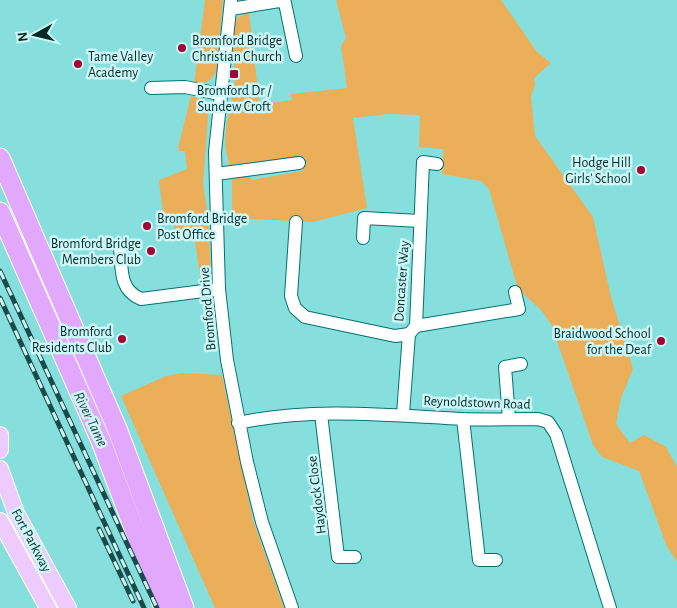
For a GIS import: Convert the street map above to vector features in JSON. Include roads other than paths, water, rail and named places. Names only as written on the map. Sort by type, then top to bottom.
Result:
[{"type":"highway","points":[[0,158],[118,431],[184,608]]},
{"type":"highway","points":[[0,212],[101,441],[164,608]]},
{"type":"main road","points":[[0,435],[0,450]]},
{"type":"main road","name":"Fort Parkway","points":[[0,470],[16,513],[68,608]]},
{"type":"main road","name":"Fort Parkway","points":[[0,521],[48,608]]},
{"type":"street","points":[[231,4],[284,2],[296,56]]},
{"type":"street","name":"Bromford Drive","points":[[231,4],[215,152],[219,289],[227,360],[238,423],[262,522],[292,608]]},
{"type":"street","points":[[151,88],[184,87],[220,94]]},
{"type":"street","name":"Doncaster Way","points":[[403,414],[413,330],[423,162],[437,164]]},
{"type":"street","points":[[216,174],[299,163]]},
{"type":"street","points":[[363,238],[364,218],[420,221]]},
{"type":"street","points":[[296,222],[291,296],[295,308],[305,317],[395,336],[413,330],[519,309],[515,292]]},
{"type":"street","points":[[120,248],[124,286],[131,295],[141,299],[219,289]]},
{"type":"street","points":[[509,419],[505,367],[521,364]]},
{"type":"street","name":"Reynoldstown Road","points":[[238,423],[290,414],[403,414],[463,419],[538,419],[548,422],[552,426],[610,608]]},
{"type":"street","name":"Haydock Close","points":[[321,414],[338,557],[355,558]]},
{"type":"street","points":[[463,419],[480,560],[496,560]]},
{"type":"railway","points":[[0,271],[157,608]]},
{"type":"railway","points":[[0,298],[144,608]]},
{"type":"railway","points":[[99,529],[133,601]]},
{"type":"place","name":"Bromford Bridge Christian Church","points":[[182,48]]},
{"type":"place","name":"Tame Valley Academy","points":[[78,64]]},
{"type":"place","name":"Bromford Dr / Sundew Croft","points":[[234,74]]},
{"type":"place","name":"Hodge Hill Girls' School","points":[[641,170]]},
{"type":"place","name":"Bromford Bridge Post Office","points":[[147,226]]},
{"type":"place","name":"Bromford Bridge Members Club","points":[[151,251]]},
{"type":"place","name":"Bromford Residents Club","points":[[122,339]]},
{"type":"place","name":"Braidwood School for the Deaf","points":[[661,341]]},
{"type":"water label","name":"River Tame","points":[[91,419]]}]
